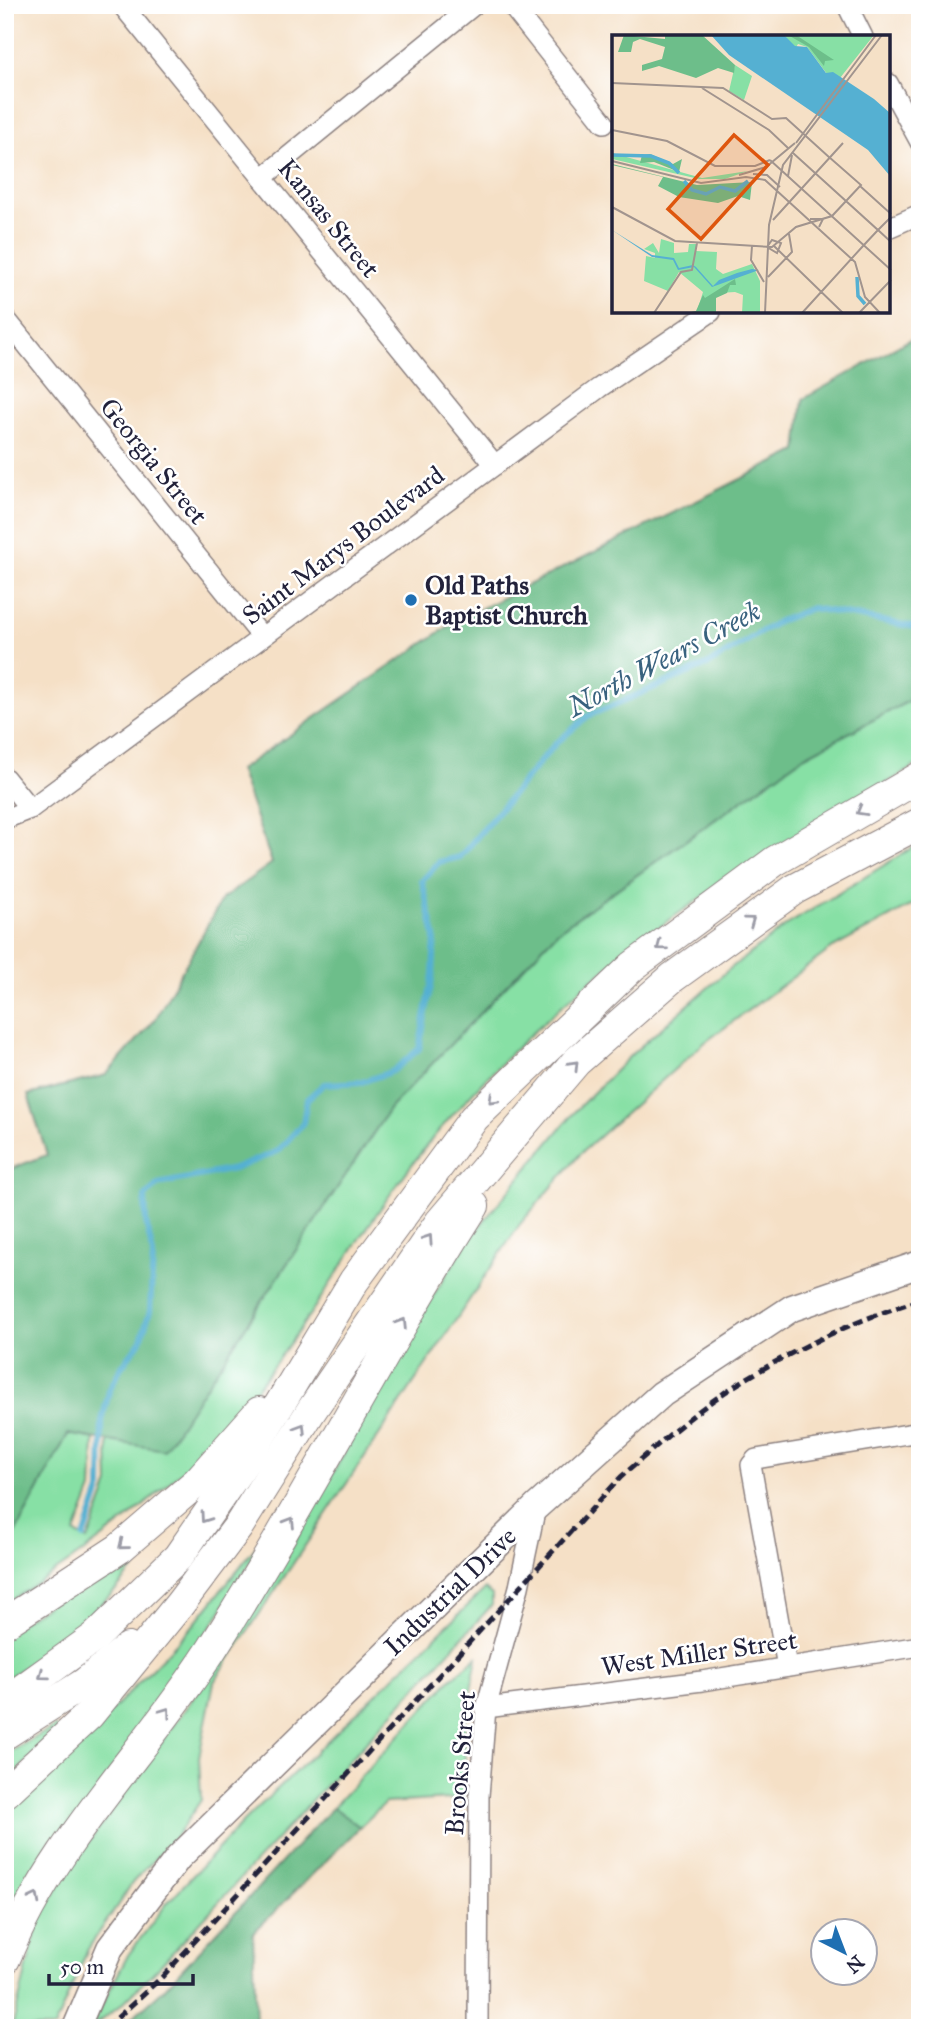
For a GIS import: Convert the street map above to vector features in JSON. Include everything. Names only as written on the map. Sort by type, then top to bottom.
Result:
[{"type":"highway","points":[[5,1702],[95,1637],[178,1557],[249,1455],[354,1281],[474,1118],[633,966],[775,861],[920,777]]},
{"type":"highway","points":[[5,1793],[89,1715],[179,1605],[238,1527],[311,1411],[440,1222],[576,1062],[672,978],[796,889],[920,823]]},
{"type":"highway","points":[[5,1959],[44,1880],[208,1655],[292,1520],[394,1335],[549,1092]]},
{"type":"highway","points":[[5,1623],[120,1548],[197,1482],[308,1357]]},
{"type":"highway","points":[[5,1734],[85,1683],[179,1605]]},
{"type":"main road","name":"Industrial Drive","points":[[76,2028],[110,1948],[178,1858],[536,1507],[662,1394],[792,1308],[920,1264]]},
{"type":"street","name":"Kansas Street","points":[[122,5],[495,465]]},
{"type":"street","points":[[262,178],[474,5]]},
{"type":"street","points":[[511,5],[604,123]]},
{"type":"street","points":[[847,5],[862,35]]},
{"type":"street","points":[[890,87],[920,142]]},
{"type":"street","points":[[890,227],[920,214]]},
{"type":"street","name":"Saint Marys Boulevard","points":[[5,819],[30,809],[495,465],[710,313]]},
{"type":"street","name":"Georgia Street","points":[[5,318],[262,637]]},
{"type":"street","points":[[5,778],[30,809]]},
{"type":"street","points":[[787,1667],[751,1465],[756,1459],[920,1432]]},
{"type":"street","name":"Brooks Street","points":[[478,2028],[479,1796],[486,1708],[519,1587],[536,1507]]},
{"type":"street","name":"West Miller Street","points":[[486,1708],[920,1646]]},
{"type":"green space","points":[[920,334],[920,695],[803,757],[558,931],[390,1108],[164,1450],[68,1434],[5,1552],[5,1171],[47,1155],[28,1095],[106,1075],[155,1020],[222,899],[272,863],[239,770],[456,621],[797,451],[803,399]]},
{"type":"green space","points":[[920,695],[920,763],[784,844],[669,920],[601,972],[537,1028],[448,1120],[425,1148],[280,1357],[220,1432],[156,1495],[121,1524],[5,1604],[5,1552],[68,1434],[94,1439],[92,1489],[75,1533],[88,1540],[109,1484],[108,1441],[164,1449],[390,1108],[558,931],[803,757]]},
{"type":"green space","points":[[920,843],[920,901],[831,949],[704,1043],[582,1152],[520,1224],[214,1682],[199,1757],[201,1800],[176,1837],[133,1882],[88,1949],[54,2028],[12,2028],[37,1926],[62,1879],[228,1650],[273,1581],[418,1320],[468,1240],[575,1111],[633,1053],[727,971],[787,925]]},
{"type":"green space","points":[[172,1522],[117,1589],[61,1641],[5,1680],[5,1633]]},
{"type":"green space","points":[[272,1527],[218,1616],[5,1930],[5,1813],[74,1750],[191,1628]]},
{"type":"green space","points":[[485,1589],[492,1595],[492,1605],[159,1967],[119,2007],[90,2028],[128,1955],[168,1902],[243,1822]]},
{"type":"green space","points":[[477,1657],[465,1723],[465,1798],[385,1803],[360,1827],[333,1807],[450,1680]]},
{"type":"green space","points":[[55,1726],[58,1730],[5,1784],[5,1755]]},
{"type":"green space","points":[[333,1807],[360,1827],[253,1933],[256,2023],[125,2024],[163,1990]]},
{"type":"waterway","name":"North Wears Creek","points":[[84,1537],[101,1488],[102,1421],[109,1391],[120,1369],[141,1340],[150,1311],[153,1255],[146,1222],[145,1197],[158,1184],[234,1169],[278,1151],[303,1123],[307,1099],[324,1084],[362,1082],[393,1071],[419,1049],[433,975],[435,936],[422,881],[439,862],[460,857],[555,744],[588,716],[709,664],[779,621],[812,608],[920,628]]},
{"type":"railway","points":[[106,2028],[162,1977],[621,1477],[691,1417],[770,1365],[831,1334],[920,1300]]},
{"type":"place","name":"Old Paths Baptist Church","points":[[411,600]]}]
